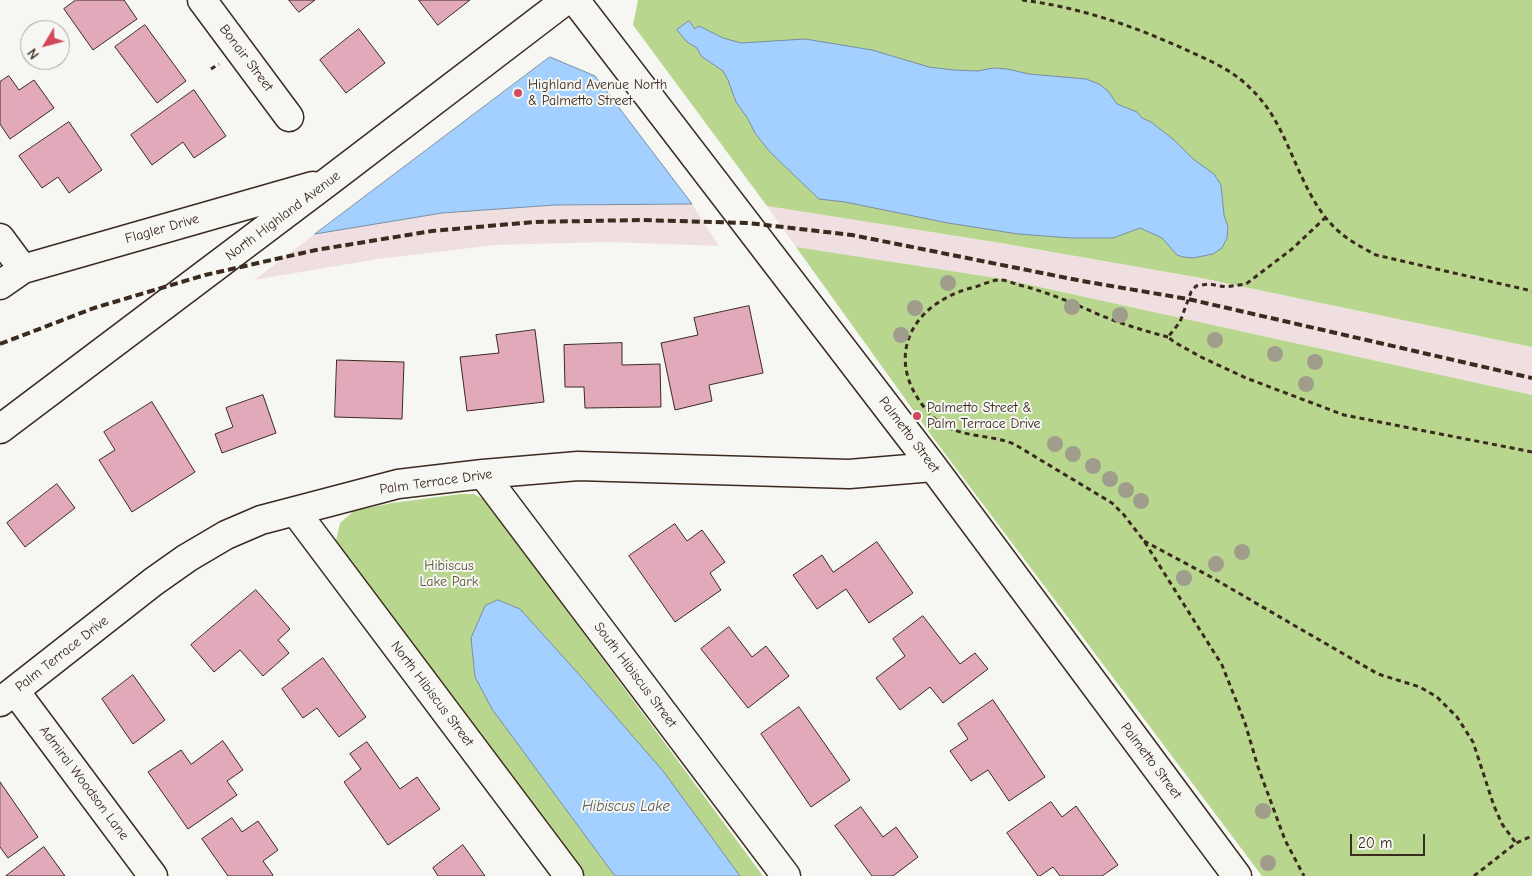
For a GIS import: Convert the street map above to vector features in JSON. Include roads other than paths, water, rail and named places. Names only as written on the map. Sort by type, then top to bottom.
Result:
[{"type":"street","name":"Bonair Street","points":[[202,0],[289,117]]},
{"type":"street","name":"North Highland Avenue","points":[[0,429],[566,0]]},
{"type":"street","name":"Palmetto Street","points":[[576,0],[933,466],[1236,876]]},
{"type":"street","name":"Flagler Drive","points":[[0,285],[23,269],[329,181]]},
{"type":"street","points":[[0,238],[23,269]]},
{"type":"street","name":"Palm Terrace Drive","points":[[8,696],[153,582],[187,558],[226,535],[261,520],[398,484],[578,466],[849,474],[933,466]]},
{"type":"street","name":"South Hibiscus Street","points":[[483,474],[786,876]]},
{"type":"street","name":"North Hibiscus Street","points":[[295,511],[569,876]]},
{"type":"street","name":"Admiral Woodson Lane","points":[[8,696],[153,876]]},
{"type":"water","points":[[689,21],[695,29],[699,26],[723,38],[741,43],[805,39],[872,50],[929,67],[977,71],[994,68],[1007,69],[1029,74],[1086,79],[1099,84],[1108,91],[1117,104],[1137,112],[1142,118],[1151,122],[1174,140],[1193,159],[1214,174],[1221,185],[1224,215],[1228,227],[1227,238],[1222,248],[1213,254],[1193,258],[1177,255],[1162,238],[1140,228],[1113,238],[1071,238],[1018,234],[948,223],[845,202],[819,199],[770,152],[755,133],[736,102],[723,71],[701,56],[697,48],[687,42],[677,30]]},
{"type":"water","points":[[550,57],[595,76],[692,204],[555,205],[442,213],[315,234]]},
{"type":"water","name":"Hibiscus Lake","points":[[498,600],[520,609],[584,680],[663,771],[740,876],[615,876],[492,709],[475,677],[471,638],[485,606]]},
{"type":"railway","points":[[0,344],[94,308],[205,275],[316,250],[432,231],[534,222],[640,220],[748,223],[852,235],[1082,281],[1188,299],[1532,378]]},
{"type":"place","name":"Highland Avenue North & Palmetto Street","points":[[518,93]]},
{"type":"place","name":"Palmetto Street & Palm Terrace Drive","points":[[917,416]]},
{"type":"park label","name":"Hibiscus Lake Park","points":[[449,574]]}]
